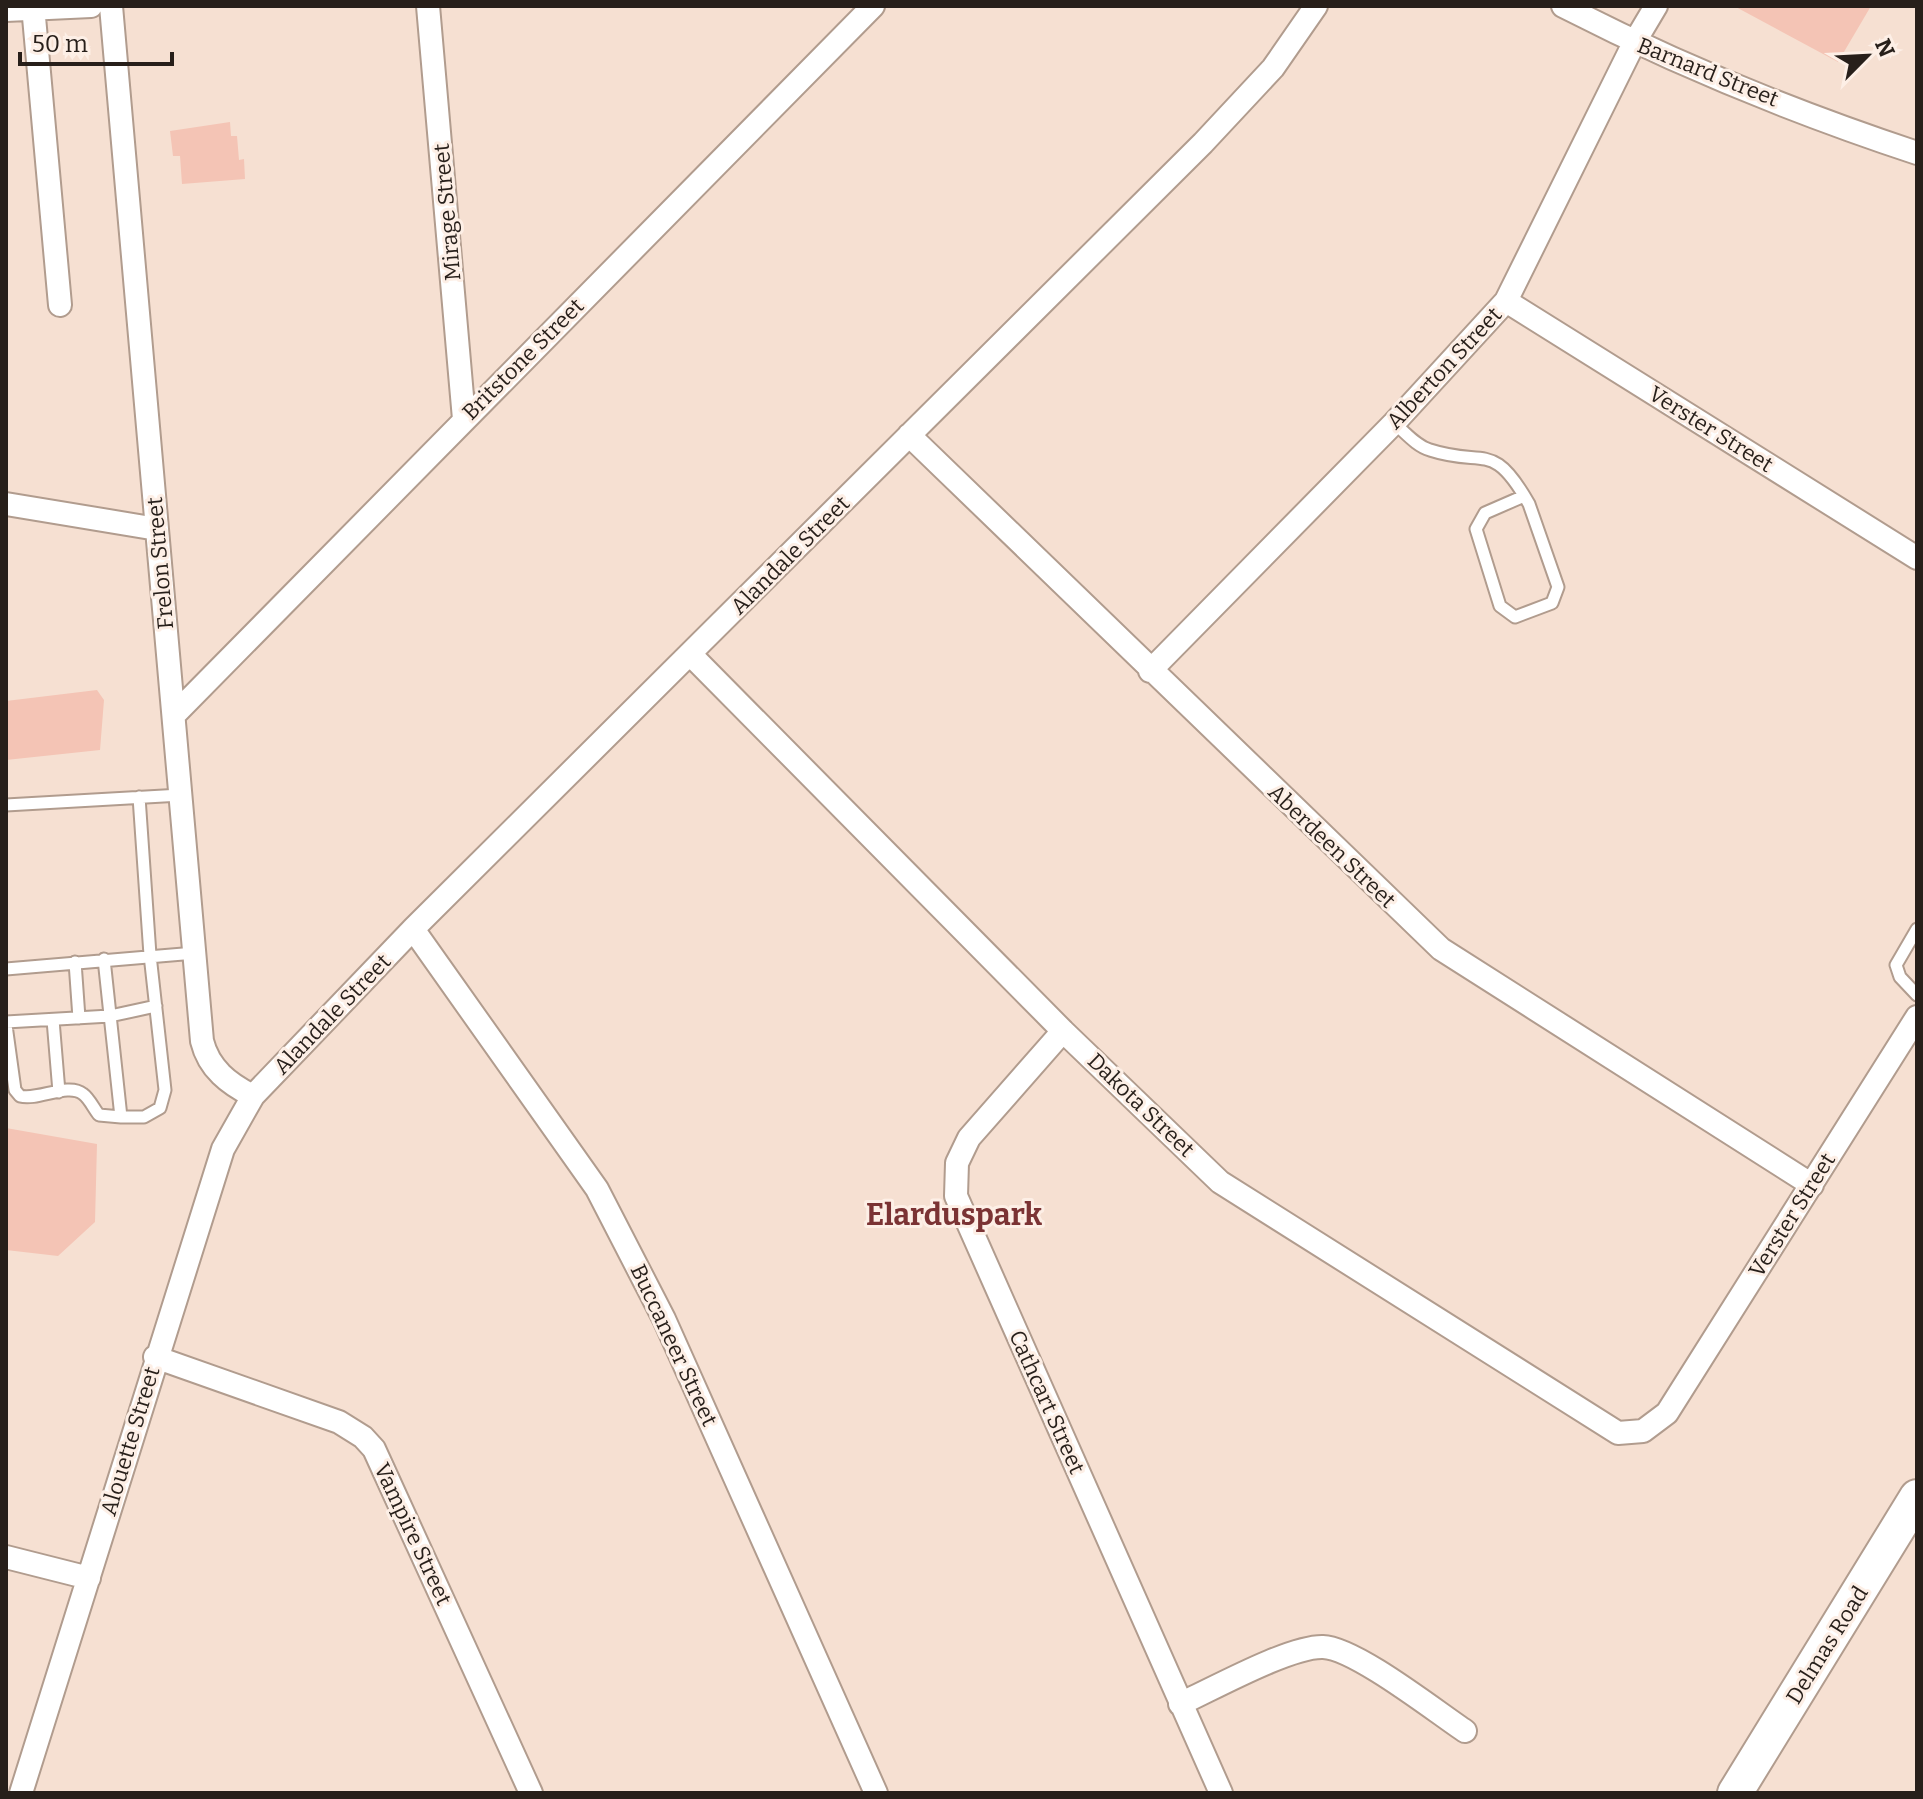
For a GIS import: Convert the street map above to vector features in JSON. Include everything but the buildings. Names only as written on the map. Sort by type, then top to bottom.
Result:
[{"type":"main road","name":"Delmas Road","points":[[1735,1793],[1917,1497]]},
{"type":"street","points":[[6,10],[91,6]]},
{"type":"street","name":"Frelon Street","points":[[111,6],[205,1054],[231,1085],[253,1096]]},
{"type":"street","name":"Mirage Street","points":[[428,6],[464,419]]},
{"type":"street","name":"Britstone Street","points":[[175,714],[873,6]]},
{"type":"street","name":"Alandale Street","points":[[253,1096],[413,929],[1203,143],[1273,68],[1316,6]]},
{"type":"street","name":"Barnard Street","points":[[1563,6],[1634,43],[1857,133],[1917,153]]},
{"type":"street","name":"Alberton Street","points":[[1150,671],[1394,423],[1506,301],[1634,43],[1656,6]]},
{"type":"street","points":[[33,8],[39,104],[60,305]]},
{"type":"street","name":"Barnard Street","points":[[1857,133],[1917,166]]},
{"type":"street","name":"Verster Street","points":[[1506,301],[1917,558]]},
{"type":"street","name":"Aberdeen Street","points":[[909,435],[1441,949],[1812,1185]]},
{"type":"street","points":[[6,504],[157,529]]},
{"type":"street","name":"Dakota Street","points":[[691,655],[1063,1031],[1220,1182],[1605,1427],[1618,1433],[1643,1431],[1667,1413]]},
{"type":"street","name":"Buccaneer Street","points":[[413,929],[597,1189],[617,1224],[664,1319],[876,1793]]},
{"type":"street","name":"Verster Street","points":[[1667,1413],[1917,1017]]},
{"type":"street","name":"Cathcart Street","points":[[1063,1031],[969,1138],[957,1163],[956,1196],[1221,1793]]},
{"type":"street","name":"Alouette Street","points":[[21,1793],[155,1357],[223,1149],[253,1096]]},
{"type":"street","name":"Vampire Street","points":[[155,1357],[339,1422],[374,1449],[531,1793]]},
{"type":"street","points":[[6,1557],[89,1578]]},
{"type":"street","points":[[1180,1704],[1293,1654],[1321,1647],[1348,1654],[1465,1731]]},
{"type":"lane","points":[[1394,423],[1430,450],[1488,457],[1516,482],[1524,496],[1558,587],[1558,595],[1552,603],[1515,617],[1500,606],[1476,529],[1485,513],[1524,496]]},
{"type":"lane","points":[[6,805],[182,795]]},
{"type":"lane","points":[[139,797],[164,1098],[154,1113],[121,1117],[99,1115],[84,1094],[74,1090],[24,1097],[15,1090],[6,1023],[110,1016],[156,1006]]},
{"type":"lane","points":[[1917,929],[1896,965],[1900,977],[1917,995]]},
{"type":"lane","points":[[6,969],[195,953]]},
{"type":"lane","points":[[104,959],[121,1117]]},
{"type":"lane","points":[[75,962],[79,1018]]},
{"type":"lane","points":[[53,1020],[59,1092]]},
{"type":"district","name":"Elarduspark","points":[[954,1215]]}]
